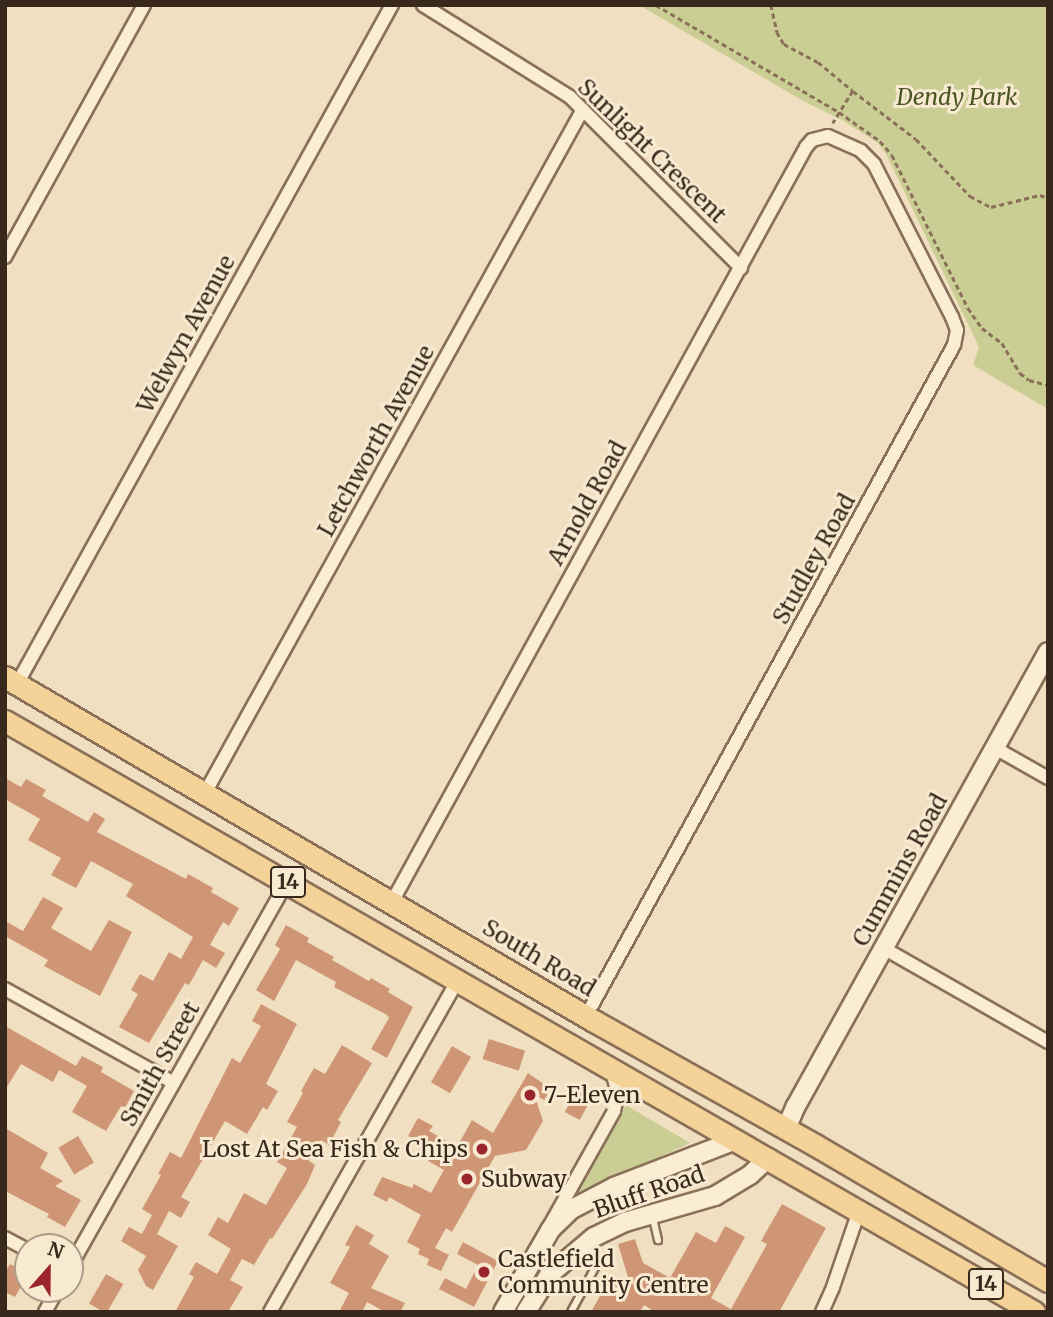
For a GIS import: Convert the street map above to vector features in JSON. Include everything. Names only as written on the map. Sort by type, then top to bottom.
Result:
[{"type":"main road","name":"Cummins Road","points":[[785,1121],[884,949],[1048,652]]},
{"type":"main road","name":"South Road","points":[[11,680],[586,1016],[785,1121],[1048,1281]]},
{"type":"main road","name":"14","points":[[5,721],[1034,1312]]},
{"type":"main road","points":[[458,980],[475,951]]},
{"type":"main road","points":[[647,1088],[664,1059]]},
{"type":"main road","points":[[736,1140],[785,1121]]},
{"type":"main road","points":[[768,1158],[785,1121]]},
{"type":"main road","name":"Bluff Road","points":[[503,1312],[558,1220],[584,1201],[736,1140]]},
{"type":"main road","name":"Bluff Road","points":[[526,1312],[549,1275],[589,1240],[609,1229],[652,1214],[694,1204],[723,1192],[768,1158]]},
{"type":"street","points":[[5,257],[144,5]]},
{"type":"street","name":"Welwyn Avenue","points":[[11,680],[391,5]]},
{"type":"street","name":"Sunlight Crescent","points":[[423,5],[564,93],[741,268]]},
{"type":"street","name":"Letchworth Avenue","points":[[205,793],[583,109]]},
{"type":"street","name":"Arnold Road","points":[[392,902],[806,147],[812,139],[828,136]]},
{"type":"street","name":"Studley Road","points":[[586,1016],[954,345],[956,324],[872,160],[839,139],[828,136]]},
{"type":"street","points":[[995,748],[1048,778]]},
{"type":"street","name":"Smith Street","points":[[84,1242],[287,882]]},
{"type":"street","points":[[884,949],[1048,1042]]},
{"type":"street","points":[[270,1312],[458,980]]},
{"type":"street","points":[[5,989],[174,1083]]},
{"type":"street","name":"Bluff Road","points":[[544,1240],[559,1205],[616,1107],[618,1091],[611,1067]]},
{"type":"street","points":[[822,1312],[834,1287],[859,1211]]},
{"type":"lane","points":[[652,1214],[658,1240]]},
{"type":"lane","points":[[571,1312],[598,1262],[597,1254],[589,1240]]},
{"type":"path","points":[[656,5],[839,112],[880,141],[892,155],[968,308],[982,328],[1002,344],[1020,373],[1029,380],[1048,385]]},
{"type":"path","points":[[771,5],[777,32],[785,44],[818,62],[916,139],[970,197],[991,207],[1040,195],[1048,198]]},
{"type":"path","points":[[828,136],[853,91]]},
{"type":"green space","name":"Dendy Park","points":[[639,5],[1048,5],[1048,409],[973,365],[979,347],[886,154],[878,143]]},
{"type":"green space","points":[[626,1105],[690,1143],[572,1197],[578,1183],[589,1171]]},
{"type":"building","points":[[5,778],[21,787],[26,779],[46,790],[42,796],[88,822],[94,812],[105,819],[97,832],[186,879],[188,874],[213,888],[211,892],[239,908],[229,926],[223,922],[210,945],[225,953],[216,968],[203,960],[189,985],[185,983],[149,1043],[119,1027],[138,994],[131,990],[140,974],[153,981],[169,952],[181,959],[193,937],[126,896],[133,884],[91,861],[76,888],[51,875],[61,858],[28,840],[40,819],[5,799]]},
{"type":"building","points":[[43,897],[63,908],[51,928],[91,951],[109,920],[132,932],[100,996],[44,966],[48,960],[5,936],[5,921],[23,931]]},
{"type":"building","points":[[286,925],[309,938],[307,942],[334,957],[332,960],[369,981],[371,978],[390,989],[388,992],[413,1007],[387,1058],[371,1049],[389,1018],[387,1015],[334,987],[336,982],[296,960],[274,1001],[256,990],[280,949],[275,945]]},
{"type":"building","points":[[261,1004],[297,1024],[266,1084],[278,1091],[267,1110],[263,1107],[247,1134],[225,1121],[181,1197],[190,1202],[181,1218],[169,1211],[157,1234],[178,1246],[153,1290],[146,1286],[138,1270],[146,1256],[121,1241],[129,1227],[142,1234],[152,1215],[142,1209],[161,1175],[158,1174],[170,1152],[181,1158],[232,1058],[240,1063],[261,1026],[252,1021]]},
{"type":"building","points":[[5,1026],[76,1066],[82,1056],[103,1067],[101,1072],[134,1091],[125,1108],[121,1106],[106,1131],[72,1112],[87,1086],[59,1070],[53,1082],[21,1064],[5,1090]]},
{"type":"building","points":[[489,1039],[525,1051],[519,1071],[483,1059]]},
{"type":"building","points":[[342,1045],[372,1063],[338,1120],[341,1122],[329,1145],[321,1140],[309,1161],[315,1165],[307,1184],[272,1239],[270,1238],[254,1265],[242,1259],[230,1280],[243,1287],[228,1312],[175,1312],[194,1277],[189,1274],[196,1262],[217,1274],[231,1249],[208,1235],[218,1217],[228,1223],[244,1193],[266,1205],[287,1168],[277,1162],[297,1127],[287,1122],[303,1093],[301,1091],[314,1068],[325,1074]]},
{"type":"building","points":[[452,1046],[471,1057],[450,1093],[431,1082]]},
{"type":"building","points":[[528,1073],[551,1089],[544,1100],[534,1094],[543,1121],[526,1150],[495,1156],[452,1232],[446,1228],[435,1248],[449,1255],[441,1271],[427,1265],[429,1259],[418,1254],[420,1249],[407,1242],[421,1215],[389,1197],[387,1202],[373,1195],[382,1177],[412,1188],[414,1184],[431,1193],[444,1170],[428,1161],[431,1157],[419,1150],[422,1144],[408,1136],[418,1118],[433,1126],[429,1131],[457,1147],[472,1120],[493,1133]]},
{"type":"building","points":[[577,1089],[592,1097],[580,1120],[565,1112]]},
{"type":"building","points":[[5,1128],[48,1153],[40,1168],[63,1181],[55,1186],[81,1200],[65,1227],[47,1217],[49,1214],[5,1191]]},
{"type":"building","points":[[78,1136],[94,1163],[74,1174],[58,1148]]},
{"type":"building","points":[[782,1204],[826,1228],[779,1312],[655,1312],[644,1305],[640,1312],[591,1312],[611,1276],[631,1287],[618,1244],[635,1239],[643,1263],[670,1278],[696,1232],[716,1243],[725,1226],[745,1237],[711,1298],[731,1309],[767,1244],[761,1241]]},
{"type":"building","points":[[356,1225],[374,1235],[369,1244],[389,1256],[371,1288],[405,1303],[400,1312],[385,1312],[367,1302],[362,1312],[339,1312],[349,1293],[330,1283],[350,1247],[345,1245]]},
{"type":"building","name":"Castlefield Community Centre","points":[[463,1242],[498,1261],[474,1307],[439,1289],[445,1278],[466,1289],[478,1265],[457,1254]]},
{"type":"building","points":[[10,1264],[14,1266],[14,1296],[5,1292],[5,1272]]},
{"type":"building","points":[[106,1274],[123,1284],[107,1312],[89,1303]]},
{"type":"place","name":"7-Eleven","points":[[530,1095]]},
{"type":"place","name":"Lost At Sea Fish & Chips","points":[[482,1149]]},
{"type":"place","name":"Subway","points":[[467,1179]]},
{"type":"place","name":"Castlefield Community Centre","points":[[484,1272]]}]
